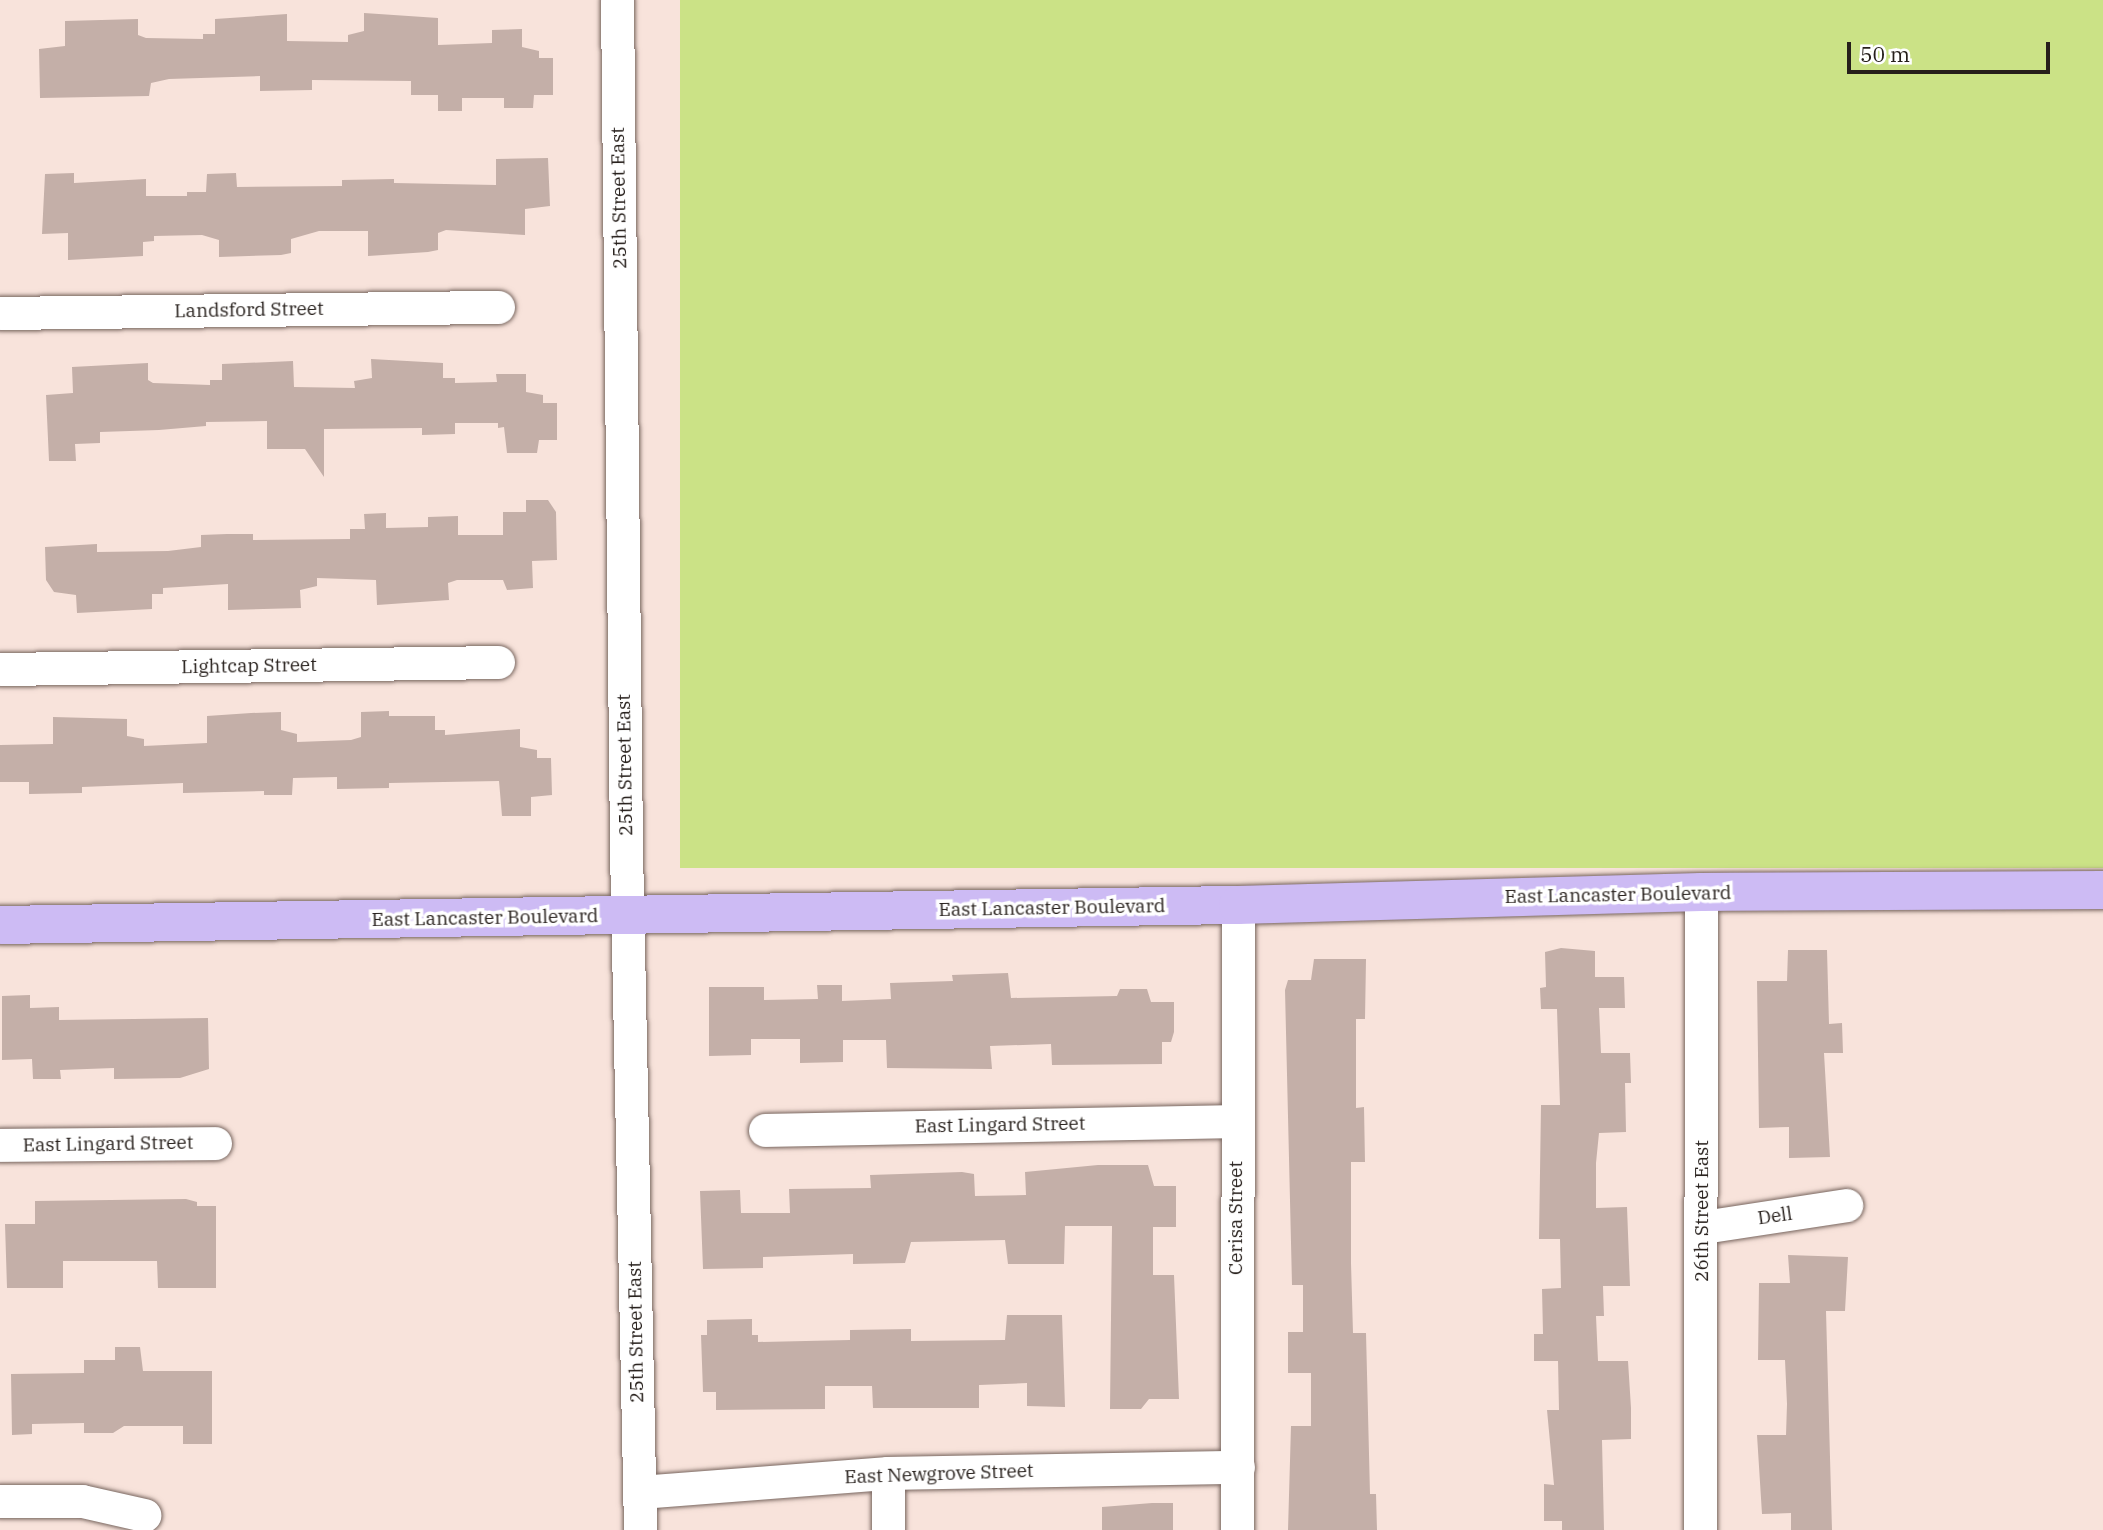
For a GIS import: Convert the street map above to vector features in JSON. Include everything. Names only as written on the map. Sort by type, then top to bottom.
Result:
[{"type":"main road","name":"East Lancaster Boulevard","points":[[0,925],[1238,905],[1702,892],[2103,890]]},
{"type":"street","name":"25th Street East","points":[[617,0],[628,916],[640,1530]]},
{"type":"street","name":"Landsford Street","points":[[0,313],[498,307]]},
{"type":"street","name":"Lightcap Street","points":[[0,669],[498,662]]},
{"type":"street","name":"26th Street East","points":[[1700,1530],[1702,892]]},
{"type":"street","name":"Cerisa Street","points":[[1237,1530],[1238,905]]},
{"type":"street","name":"East Lingard Street","points":[[765,1129],[1236,1121]]},
{"type":"street","name":"East Lingard Street","points":[[0,1145],[215,1143]]},
{"type":"street","name":"Dell","points":[[1703,1227],[1846,1205]]},
{"type":"street","name":"East Newgrove Street","points":[[640,1492],[888,1473],[1238,1467]]},
{"type":"street","points":[[888,1473],[888,1530]]},
{"type":"street","points":[[0,1501],[82,1501],[144,1515]]},
{"type":"green space","points":[[680,0],[2103,0],[2103,868],[680,868]]},
{"type":"building","points":[[364,13],[438,18],[438,45],[492,43],[492,30],[522,29],[522,47],[539,51],[539,58],[553,58],[553,95],[534,95],[533,108],[504,108],[504,98],[462,98],[462,111],[438,111],[438,95],[411,95],[411,81],[312,80],[312,90],[260,91],[260,76],[169,79],[151,83],[149,96],[40,98],[39,49],[65,46],[65,21],[138,19],[138,35],[146,38],[203,39],[203,34],[215,34],[215,19],[287,14],[287,41],[348,42],[348,35],[364,31]]},
{"type":"building","points":[[548,158],[550,206],[525,209],[525,235],[446,230],[438,233],[438,250],[428,252],[368,256],[368,231],[319,231],[291,239],[291,253],[281,255],[219,257],[219,240],[202,235],[154,236],[154,241],[143,242],[143,256],[68,260],[68,233],[42,234],[45,174],[74,173],[74,183],[146,179],[146,196],[187,196],[187,192],[206,192],[207,174],[236,173],[237,187],[342,186],[342,180],[394,179],[394,183],[496,185],[496,159]]},
{"type":"building","points":[[371,359],[443,363],[443,378],[455,378],[455,383],[497,382],[496,374],[526,374],[526,392],[543,395],[543,403],[557,403],[557,440],[539,440],[537,453],[507,453],[504,427],[498,428],[498,423],[455,423],[455,434],[422,435],[422,428],[324,429],[324,477],[305,449],[267,449],[267,421],[206,422],[206,426],[100,432],[100,443],[75,444],[76,461],[49,461],[46,395],[73,393],[72,367],[148,363],[148,380],[153,383],[210,385],[210,380],[222,380],[222,364],[293,361],[294,387],[355,388],[354,381],[372,378]]},
{"type":"building","points":[[526,500],[548,500],[556,512],[557,560],[532,561],[533,588],[507,590],[503,580],[457,580],[448,583],[449,600],[377,605],[376,580],[317,578],[317,586],[300,590],[301,608],[228,610],[228,584],[163,588],[163,594],[152,594],[152,609],[77,613],[76,595],[54,592],[46,580],[45,547],[97,544],[97,552],[168,551],[201,547],[201,535],[227,534],[253,534],[253,540],[350,539],[350,529],[365,529],[364,514],[386,513],[386,528],[428,527],[428,517],[458,516],[458,535],[503,535],[503,512],[526,512]]},
{"type":"building","points":[[389,711],[389,716],[435,716],[435,730],[445,730],[445,735],[520,729],[520,747],[537,750],[537,758],[551,758],[552,795],[531,797],[531,816],[502,816],[499,781],[389,783],[389,788],[337,789],[337,777],[293,778],[292,795],[264,795],[264,791],[183,793],[183,783],[82,787],[82,793],[29,794],[29,782],[0,782],[0,745],[53,744],[53,717],[127,719],[127,736],[144,739],[144,746],[207,743],[207,716],[281,712],[281,730],[297,734],[297,742],[351,740],[361,737],[361,712]]},
{"type":"building","points":[[1561,948],[1595,951],[1595,977],[1624,977],[1625,1008],[1599,1008],[1601,1053],[1630,1053],[1631,1083],[1625,1083],[1626,1132],[1599,1133],[1596,1163],[1596,1208],[1627,1207],[1630,1286],[1603,1286],[1604,1316],[1596,1316],[1598,1361],[1628,1361],[1631,1408],[1631,1439],[1602,1440],[1604,1530],[1562,1530],[1562,1521],[1544,1521],[1544,1484],[1554,1485],[1547,1410],[1559,1410],[1558,1361],[1534,1361],[1534,1334],[1543,1334],[1542,1289],[1561,1288],[1560,1239],[1539,1239],[1541,1105],[1560,1105],[1557,1009],[1541,1009],[1540,988],[1546,987],[1545,952]]},
{"type":"building","points":[[1788,950],[1827,950],[1829,1024],[1842,1023],[1843,1053],[1824,1053],[1830,1157],[1789,1158],[1789,1127],[1759,1128],[1757,981],[1787,981]]},
{"type":"building","points":[[1314,959],[1366,959],[1365,1019],[1356,1019],[1356,1108],[1364,1107],[1365,1162],[1351,1162],[1351,1263],[1353,1333],[1366,1333],[1370,1494],[1376,1494],[1377,1530],[1288,1530],[1291,1426],[1311,1426],[1311,1373],[1288,1373],[1288,1332],[1303,1332],[1303,1285],[1292,1285],[1285,990],[1288,980],[1311,980]]},
{"type":"building","points":[[1008,973],[1011,998],[1117,996],[1120,989],[1147,989],[1151,1002],[1174,1002],[1174,1032],[1171,1042],[1162,1042],[1162,1064],[1052,1065],[1051,1044],[990,1046],[992,1069],[887,1068],[886,1040],[843,1040],[843,1062],[800,1063],[800,1039],[751,1039],[751,1055],[709,1056],[709,987],[764,987],[764,1000],[818,999],[817,985],[842,985],[842,1001],[891,999],[890,983],[953,981],[952,975]]},
{"type":"building","points":[[30,995],[30,1008],[59,1007],[59,1020],[208,1018],[209,1069],[180,1078],[114,1079],[114,1068],[60,1070],[61,1079],[33,1079],[32,1059],[2,1060],[2,996]]},
{"type":"building","points":[[1098,1165],[1148,1165],[1154,1186],[1176,1186],[1176,1227],[1153,1227],[1153,1275],[1174,1275],[1179,1399],[1149,1399],[1141,1409],[1110,1409],[1112,1226],[1065,1226],[1064,1264],[1008,1264],[1005,1240],[911,1242],[905,1263],[853,1264],[853,1254],[763,1257],[763,1268],[703,1269],[700,1191],[740,1190],[741,1213],[790,1213],[789,1189],[871,1188],[870,1175],[962,1172],[974,1174],[975,1196],[1026,1195],[1025,1172]]},
{"type":"building","points":[[186,1199],[197,1202],[197,1206],[216,1206],[216,1288],[158,1288],[157,1261],[63,1261],[63,1288],[7,1288],[5,1224],[35,1224],[35,1201]]},
{"type":"building","points":[[1788,1255],[1848,1257],[1845,1311],[1826,1311],[1832,1530],[1791,1530],[1791,1513],[1762,1514],[1757,1435],[1786,1435],[1787,1404],[1785,1360],[1758,1360],[1759,1283],[1790,1283]]},
{"type":"building","points":[[1007,1315],[1062,1315],[1065,1407],[1027,1406],[1027,1383],[979,1385],[979,1408],[873,1408],[872,1386],[825,1386],[825,1409],[716,1410],[716,1392],[703,1392],[701,1335],[707,1335],[707,1320],[752,1319],[752,1335],[758,1335],[758,1342],[850,1340],[850,1330],[911,1329],[911,1341],[1005,1340]]},
{"type":"building","points":[[115,1347],[140,1347],[143,1371],[212,1371],[212,1444],[183,1444],[183,1426],[124,1426],[113,1433],[84,1433],[84,1423],[32,1424],[32,1434],[12,1435],[11,1374],[84,1373],[84,1360],[115,1360]]},
{"type":"building","points":[[1173,1503],[1173,1530],[1102,1530],[1102,1507]]}]
